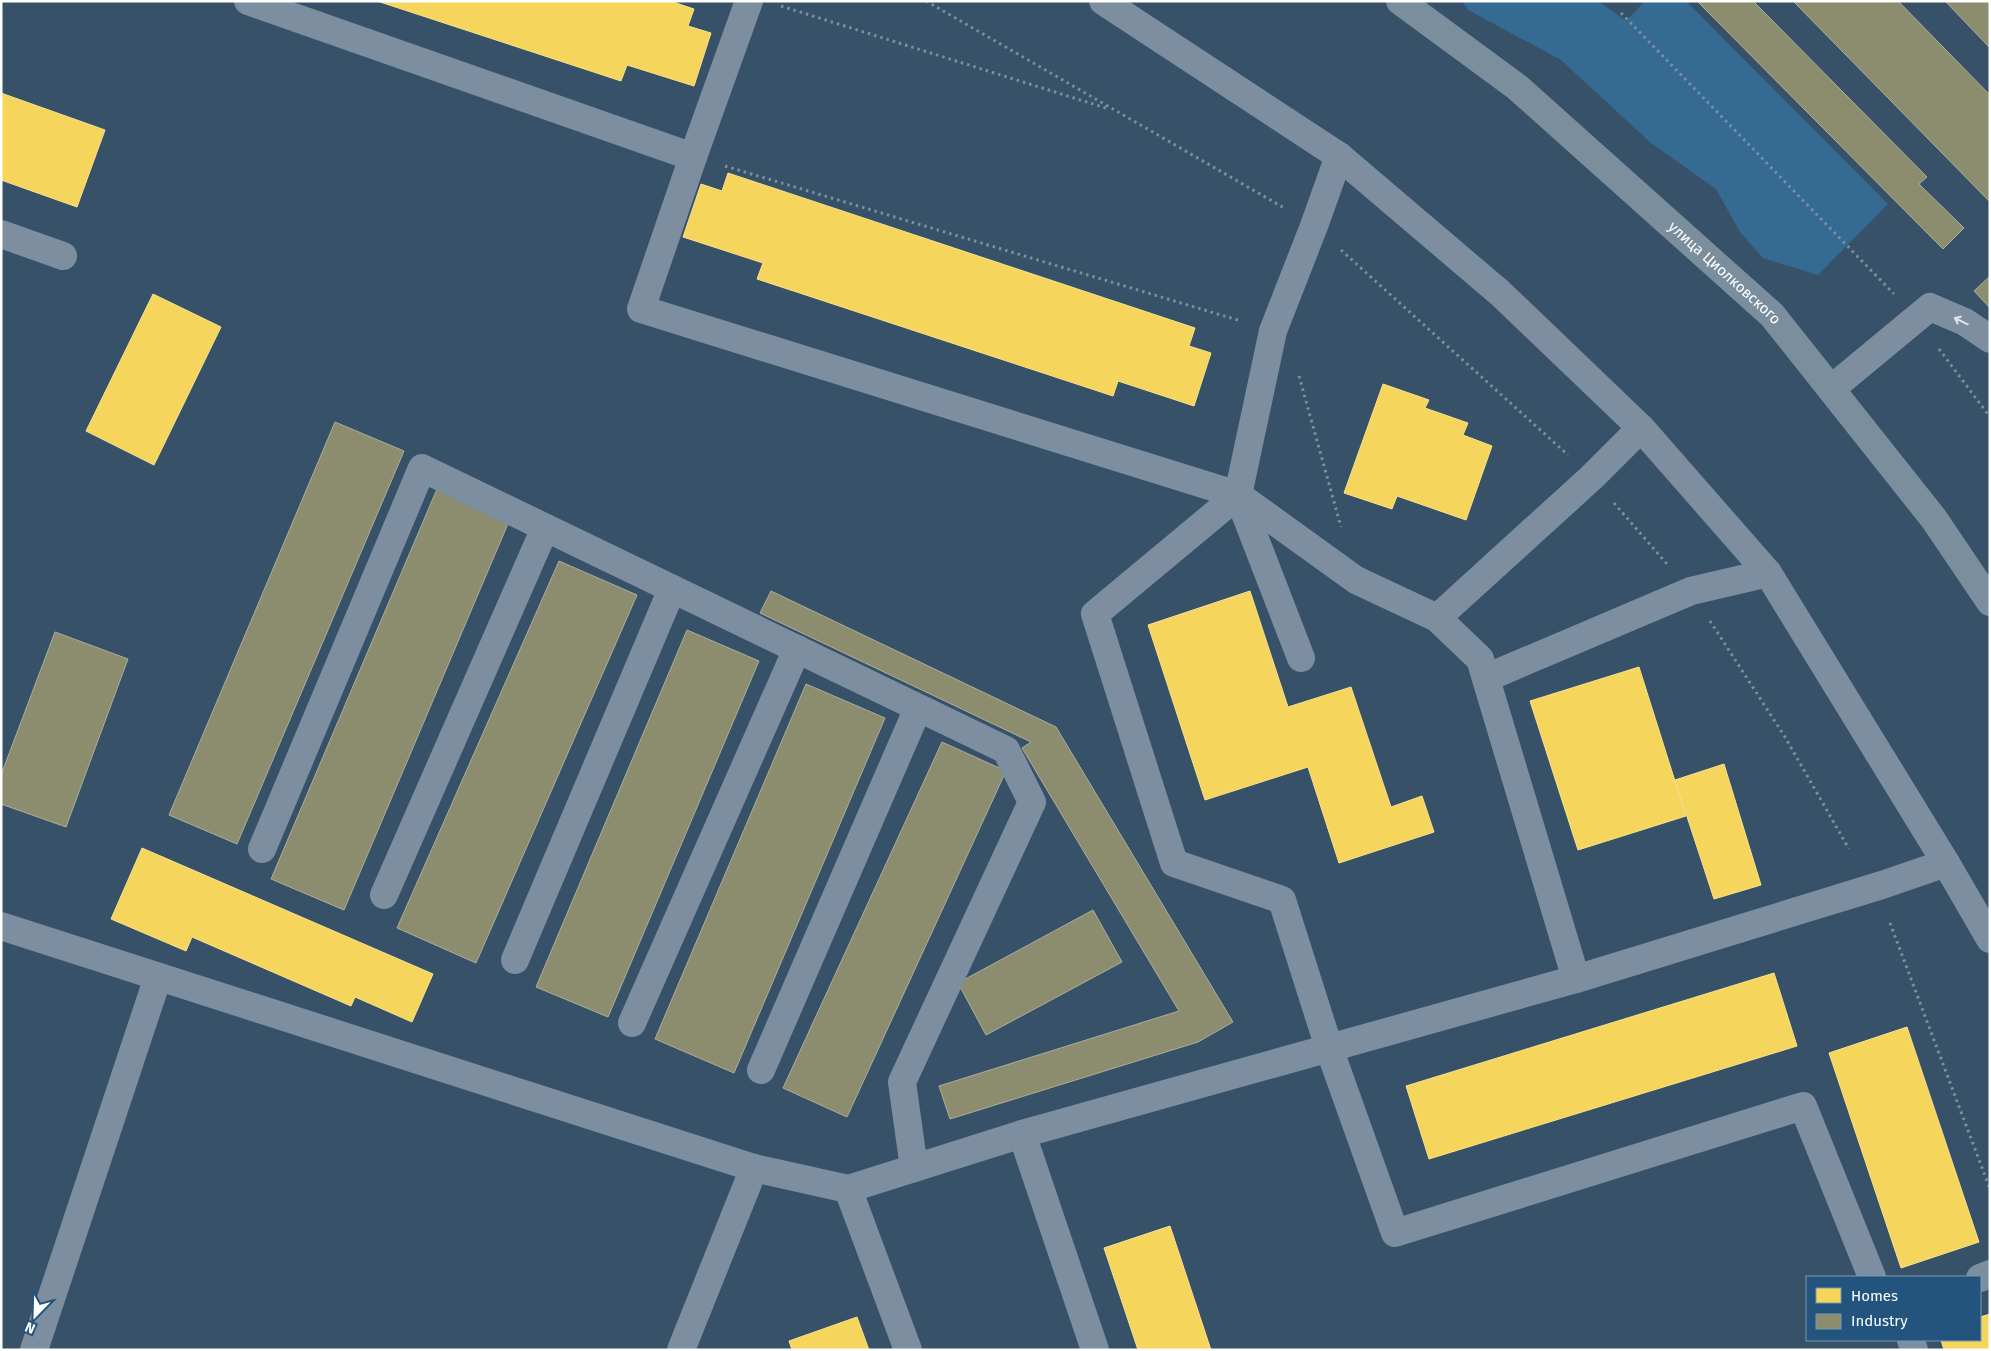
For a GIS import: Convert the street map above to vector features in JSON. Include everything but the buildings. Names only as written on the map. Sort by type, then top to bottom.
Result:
[{"type":"main road","name":"улица Циолковского","points":[[1400,1],[1517,87],[1628,184],[1772,315],[1934,519],[1990,602]]},
{"type":"street","points":[[248,1],[693,157]]},
{"type":"street","points":[[1102,1],[1339,156],[1500,293],[1641,428],[1768,573],[1946,863],[1990,939]]},
{"type":"street","points":[[762,3],[693,157],[641,309],[1238,495],[1356,580],[1438,618],[1480,659],[1576,979]]},
{"type":"street","points":[[1300,658],[1238,495],[1273,331],[1339,156]]},
{"type":"street","points":[[1,234],[63,256]]},
{"type":"street","points":[[1831,389],[1923,312],[1965,322],[1990,339]]},
{"type":"street","points":[[1438,618],[1592,477],[1641,428]]},
{"type":"street","points":[[262,849],[422,468],[1006,750],[1032,802],[902,1082],[914,1168]]},
{"type":"street","points":[[1238,495],[1095,614],[1174,863],[1282,900],[1329,1048],[1395,1233],[1803,1106],[1872,1276]]},
{"type":"street","points":[[384,895],[545,528]]},
{"type":"street","points":[[1486,678],[1691,591],[1768,573]]},
{"type":"street","points":[[515,960],[672,589]]},
{"type":"street","points":[[632,1023],[797,649]]},
{"type":"street","points":[[761,1070],[918,708]]},
{"type":"street","points":[[1,926],[754,1168],[848,1189],[1022,1134],[1576,979],[1882,885],[1946,863]]},
{"type":"street","points":[[34,1350],[158,977]]},
{"type":"street","points":[[1022,1134],[1095,1350]]},
{"type":"street","points":[[683,1349],[754,1168]]},
{"type":"street","points":[[848,1189],[908,1350]]},
{"type":"path","points":[[926,1],[1314,226],[1592,477],[1691,591],[1785,737],[1849,849]]},
{"type":"path","points":[[762,3],[1114,111]]},
{"type":"path","points":[[1621,12],[1923,312],[1990,417]]},
{"type":"path","points":[[693,157],[1273,331]]},
{"type":"path","points":[[1298,373],[1356,580]]},
{"type":"path","points":[[1890,923],[1990,1189]]},
{"type":"shaded area","points":[[1462,1],[1598,1],[1626,21],[1645,1],[1686,1],[1888,204],[1818,275],[1763,258],[1740,232],[1716,189],[1651,143],[1561,60],[1468,10]]}]
